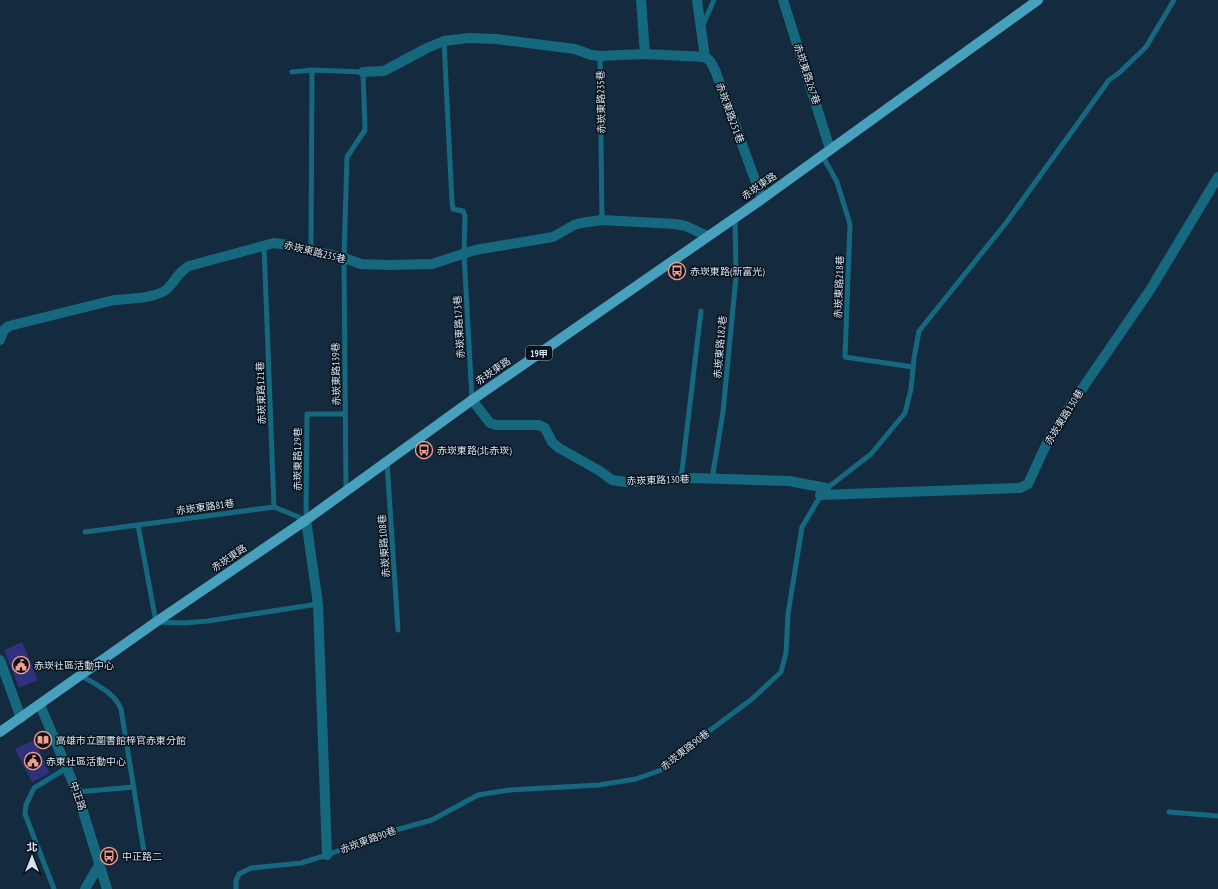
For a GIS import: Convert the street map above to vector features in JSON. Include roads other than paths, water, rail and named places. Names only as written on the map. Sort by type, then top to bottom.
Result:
[{"type":"main road","name":"赤崁東路","points":[[0,732],[156,622],[306,520],[472,400],[762,198],[1038,0]]},
{"type":"street","points":[[641,0],[646,54]]},
{"type":"street","name":"赤崁東路251巷","points":[[697,0],[705,57],[710,61],[714,70],[762,198]]},
{"type":"street","name":"赤崁東路267巷","points":[[783,0],[830,149]]},
{"type":"street","points":[[363,72],[384,70],[444,41],[469,38],[496,38],[574,49],[600,56],[646,54],[705,57]]},
{"type":"street","name":"赤崁東路130巷","points":[[472,400],[490,423],[496,425],[539,426],[545,428],[552,442],[559,448],[600,471],[612,480],[625,482],[681,479],[789,481],[823,492],[1024,487],[1028,484],[1046,445],[1062,418],[1150,290],[1218,177]]},
{"type":"street","name":"赤崁東路235巷","points":[[0,340],[4,330],[15,324],[114,300],[125,300],[164,293],[175,278],[183,270],[190,266],[264,245],[282,243],[344,258],[361,264],[388,266],[432,264],[475,250],[554,237],[574,225],[602,220],[675,224],[686,226],[707,236]]},
{"type":"street","name":"赤崁東路90巷","points":[[306,520],[318,604],[327,855]]},
{"type":"street","points":[[0,660],[21,718]]},
{"type":"street","name":"中正路","points":[[40,705],[77,792],[107,889]]},
{"type":"street","points":[[85,889],[99,865]]},
{"type":"lane","name":"赤崁東路251巷","points":[[702,28],[714,0]]},
{"type":"lane","points":[[823,492],[871,454],[906,413],[919,331],[1006,223],[1109,80],[1119,73],[1146,46],[1174,0]]},
{"type":"lane","name":"赤崁東路173巷","points":[[444,41],[452,202],[453,209],[463,211],[465,213],[464,254],[472,400]]},
{"type":"lane","name":"赤崁東路235巷","points":[[600,56],[602,220]]},
{"type":"lane","points":[[311,250],[312,70]]},
{"type":"lane","points":[[292,72],[312,70],[363,72]]},
{"type":"lane","name":"赤崁東路139巷","points":[[346,491],[344,258],[347,157],[365,130],[363,72]]},
{"type":"lane","name":"赤崁東路218巷","points":[[822,155],[837,182],[850,224],[845,357],[913,367]]},
{"type":"lane","name":"赤崁東路182巷","points":[[712,479],[723,412],[736,277],[735,217]]},
{"type":"lane","name":"赤崁東路121巷","points":[[264,245],[274,507]]},
{"type":"lane","points":[[681,479],[701,311]]},
{"type":"lane","name":"赤崁東路129巷","points":[[306,520],[307,414],[346,414]]},
{"type":"lane","name":"赤崁東路108巷","points":[[387,461],[398,630]]},
{"type":"lane","name":"赤崁東路90巷","points":[[236,889],[236,881],[239,874],[251,868],[301,863],[327,855],[385,833],[432,820],[478,795],[509,790],[600,785],[636,778],[664,769],[685,749],[752,699],[781,672],[786,653],[788,614],[802,527],[823,492]]},
{"type":"lane","points":[[274,507],[306,520]]},
{"type":"lane","name":"赤崁東路81巷","points":[[86,532],[274,507]]},
{"type":"lane","points":[[138,525],[156,622],[184,623],[208,621],[318,604]]},
{"type":"lane","points":[[80,675],[100,687],[118,701],[121,708],[145,858]]},
{"type":"lane","points":[[54,889],[25,814],[25,809],[34,788],[68,768]]},
{"type":"lane","points":[[77,792],[134,787]]},
{"type":"lane","points":[[1169,812],[1218,816]]},
{"type":"place","name":"赤崁東路(新富光)","points":[[677,271]]},
{"type":"place","name":"赤崁東路(北赤崁)","points":[[424,450]]},
{"type":"place","name":"赤崁社區活動中心","points":[[21,665]]},
{"type":"place","name":"高雄市立圖書館梓官赤東分館","points":[[43,740]]},
{"type":"place","name":"赤東社區活動中心","points":[[33,761]]},
{"type":"place","name":"中正路二","points":[[109,856]]}]
